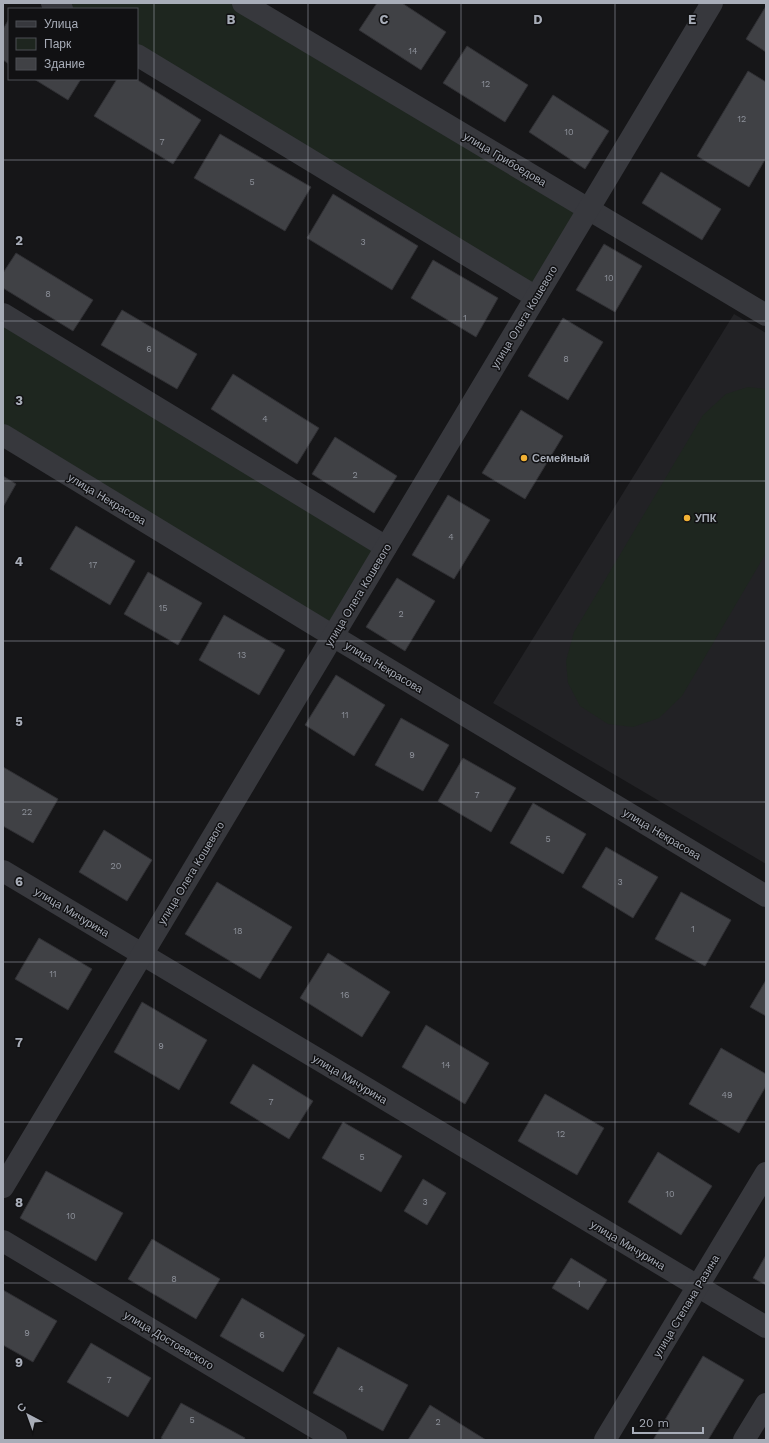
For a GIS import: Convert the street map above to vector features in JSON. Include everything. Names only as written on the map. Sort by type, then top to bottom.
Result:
[{"type":"street","name":"улица Грибоедова","points":[[243,3],[766,315]]},
{"type":"street","name":"улица Олега Кошевого","points":[[3,1186],[712,3]]},
{"type":"street","points":[[138,56],[536,297]]},
{"type":"street","points":[[3,314],[386,547]]},
{"type":"street","name":"улица Некрасова","points":[[3,435],[332,636],[766,896]]},
{"type":"street","name":"улица Мичурина","points":[[3,871],[766,1327]]},
{"type":"street","name":"улица Степана Разина","points":[[605,1440],[766,1173]]},
{"type":"street","name":"улица Достоевского","points":[[3,1241],[336,1440]]},
{"type":"street","points":[[744,1440],[766,1404]]},
{"type":"shaded area","name":"УПК","points":[[734,314],[766,333],[766,864],[493,703]]},
{"type":"green space","points":[[61,3],[233,3],[579,212],[533,288],[138,50],[138,8],[69,8]]},
{"type":"green space","points":[[3,321],[377,549],[330,625],[3,425]]},
{"type":"green space","points":[[748,387],[766,389],[766,553],[682,696],[659,718],[633,727],[608,724],[580,706],[568,683],[566,661],[574,632],[703,415],[726,394]]},
{"type":"building","points":[[377,3],[402,3],[446,32],[421,70],[359,30]]},
{"type":"building","points":[[766,6],[766,52],[746,39]]},
{"type":"building","points":[[8,21],[8,63],[3,60],[3,29]]},
{"type":"building","points":[[467,46],[528,85],[505,122],[443,83]]},
{"type":"building","points":[[748,71],[766,82],[766,158],[749,187],[697,156]]},
{"type":"building","points":[[36,80],[80,80],[68,100]]},
{"type":"building","points":[[116,80],[138,80],[201,120],[173,164],[94,116]]},
{"type":"building","points":[[553,95],[609,131],[585,169],[529,132]]},
{"type":"building","points":[[220,134],[311,187],[285,231],[194,178]]},
{"type":"building","points":[[661,172],[721,209],[702,240],[642,203]]},
{"type":"building","points":[[333,194],[418,246],[392,290],[307,238]]},
{"type":"building","points":[[604,244],[642,266],[615,312],[576,290]]},
{"type":"building","points":[[16,253],[93,300],[73,331],[3,288],[3,273]]},
{"type":"building","points":[[433,260],[498,298],[476,337],[411,298]]},
{"type":"building","points":[[122,310],[197,354],[177,389],[101,345]]},
{"type":"building","points":[[563,318],[603,342],[568,400],[528,376]]},
{"type":"building","points":[[233,374],[319,428],[297,464],[211,409]]},
{"type":"building","points":[[521,410],[563,436],[525,499],[482,473]]},
{"type":"building","points":[[335,437],[397,476],[374,513],[312,474]]},
{"type":"building","points":[[3,476],[16,484],[3,507]]},
{"type":"building","points":[[448,495],[490,520],[454,579],[412,555]]},
{"type":"building","points":[[76,526],[135,561],[110,605],[50,569]]},
{"type":"building","points":[[148,572],[202,603],[178,645],[124,614]]},
{"type":"building","points":[[397,578],[435,601],[405,651],[366,627]]},
{"type":"building","points":[[224,615],[285,650],[259,695],[199,660]]},
{"type":"building","points":[[336,675],[385,705],[354,756],[305,725]]},
{"type":"building","points":[[401,718],[449,745],[423,791],[375,765]]},
{"type":"building","points":[[463,758],[516,788],[491,832],[438,801]]},
{"type":"building","points":[[3,767],[58,799],[33,843],[3,826]]},
{"type":"building","points":[[533,803],[586,834],[563,874],[510,843]]},
{"type":"building","points":[[104,830],[152,860],[127,901],[79,872]]},
{"type":"building","points":[[606,847],[658,877],[633,918],[582,887]]},
{"type":"building","points":[[217,882],[292,927],[260,979],[185,934]]},
{"type":"building","points":[[681,892],[731,920],[705,966],[655,939]]},
{"type":"building","points":[[39,938],[92,969],[68,1010],[15,979]]},
{"type":"building","points":[[328,953],[390,992],[362,1037],[300,998]]},
{"type":"building","points":[[766,980],[766,1016],[750,1007]]},
{"type":"building","points":[[142,1002],[207,1040],[179,1090],[114,1052]]},
{"type":"building","points":[[426,1025],[489,1063],[465,1104],[402,1067]]},
{"type":"building","points":[[721,1048],[766,1074],[766,1086],[739,1133],[689,1104]]},
{"type":"building","points":[[253,1064],[313,1101],[289,1139],[230,1103]]},
{"type":"building","points":[[545,1094],[604,1128],[577,1175],[518,1141]]},
{"type":"building","points":[[343,1122],[402,1156],[381,1192],[322,1158]]},
{"type":"building","points":[[658,1152],[712,1186],[681,1235],[628,1202]]},
{"type":"building","points":[[46,1171],[123,1213],[96,1261],[20,1218]]},
{"type":"building","points":[[423,1179],[446,1193],[427,1225],[404,1211]]},
{"type":"building","points":[[152,1239],[220,1279],[196,1319],[128,1279]]},
{"type":"building","points":[[766,1255],[766,1285],[753,1278]]},
{"type":"building","points":[[571,1258],[607,1280],[588,1310],[552,1288]]},
{"type":"building","points":[[3,1290],[57,1321],[33,1362],[3,1345]]},
{"type":"building","points":[[242,1298],[305,1335],[283,1372],[220,1336]]},
{"type":"building","points":[[91,1343],[151,1378],[128,1417],[67,1382]]},
{"type":"building","points":[[338,1347],[408,1385],[383,1431],[313,1393]]},
{"type":"building","points":[[703,1356],[744,1380],[708,1440],[653,1440]]},
{"type":"building","points":[[181,1403],[245,1438],[244,1440],[164,1440],[161,1438]]},
{"type":"building","points":[[430,1405],[486,1440],[408,1440]]},
{"type":"place","name":"Семейный","points":[[524,458]]},
{"type":"place","name":"УПК","points":[[687,518]]}]
